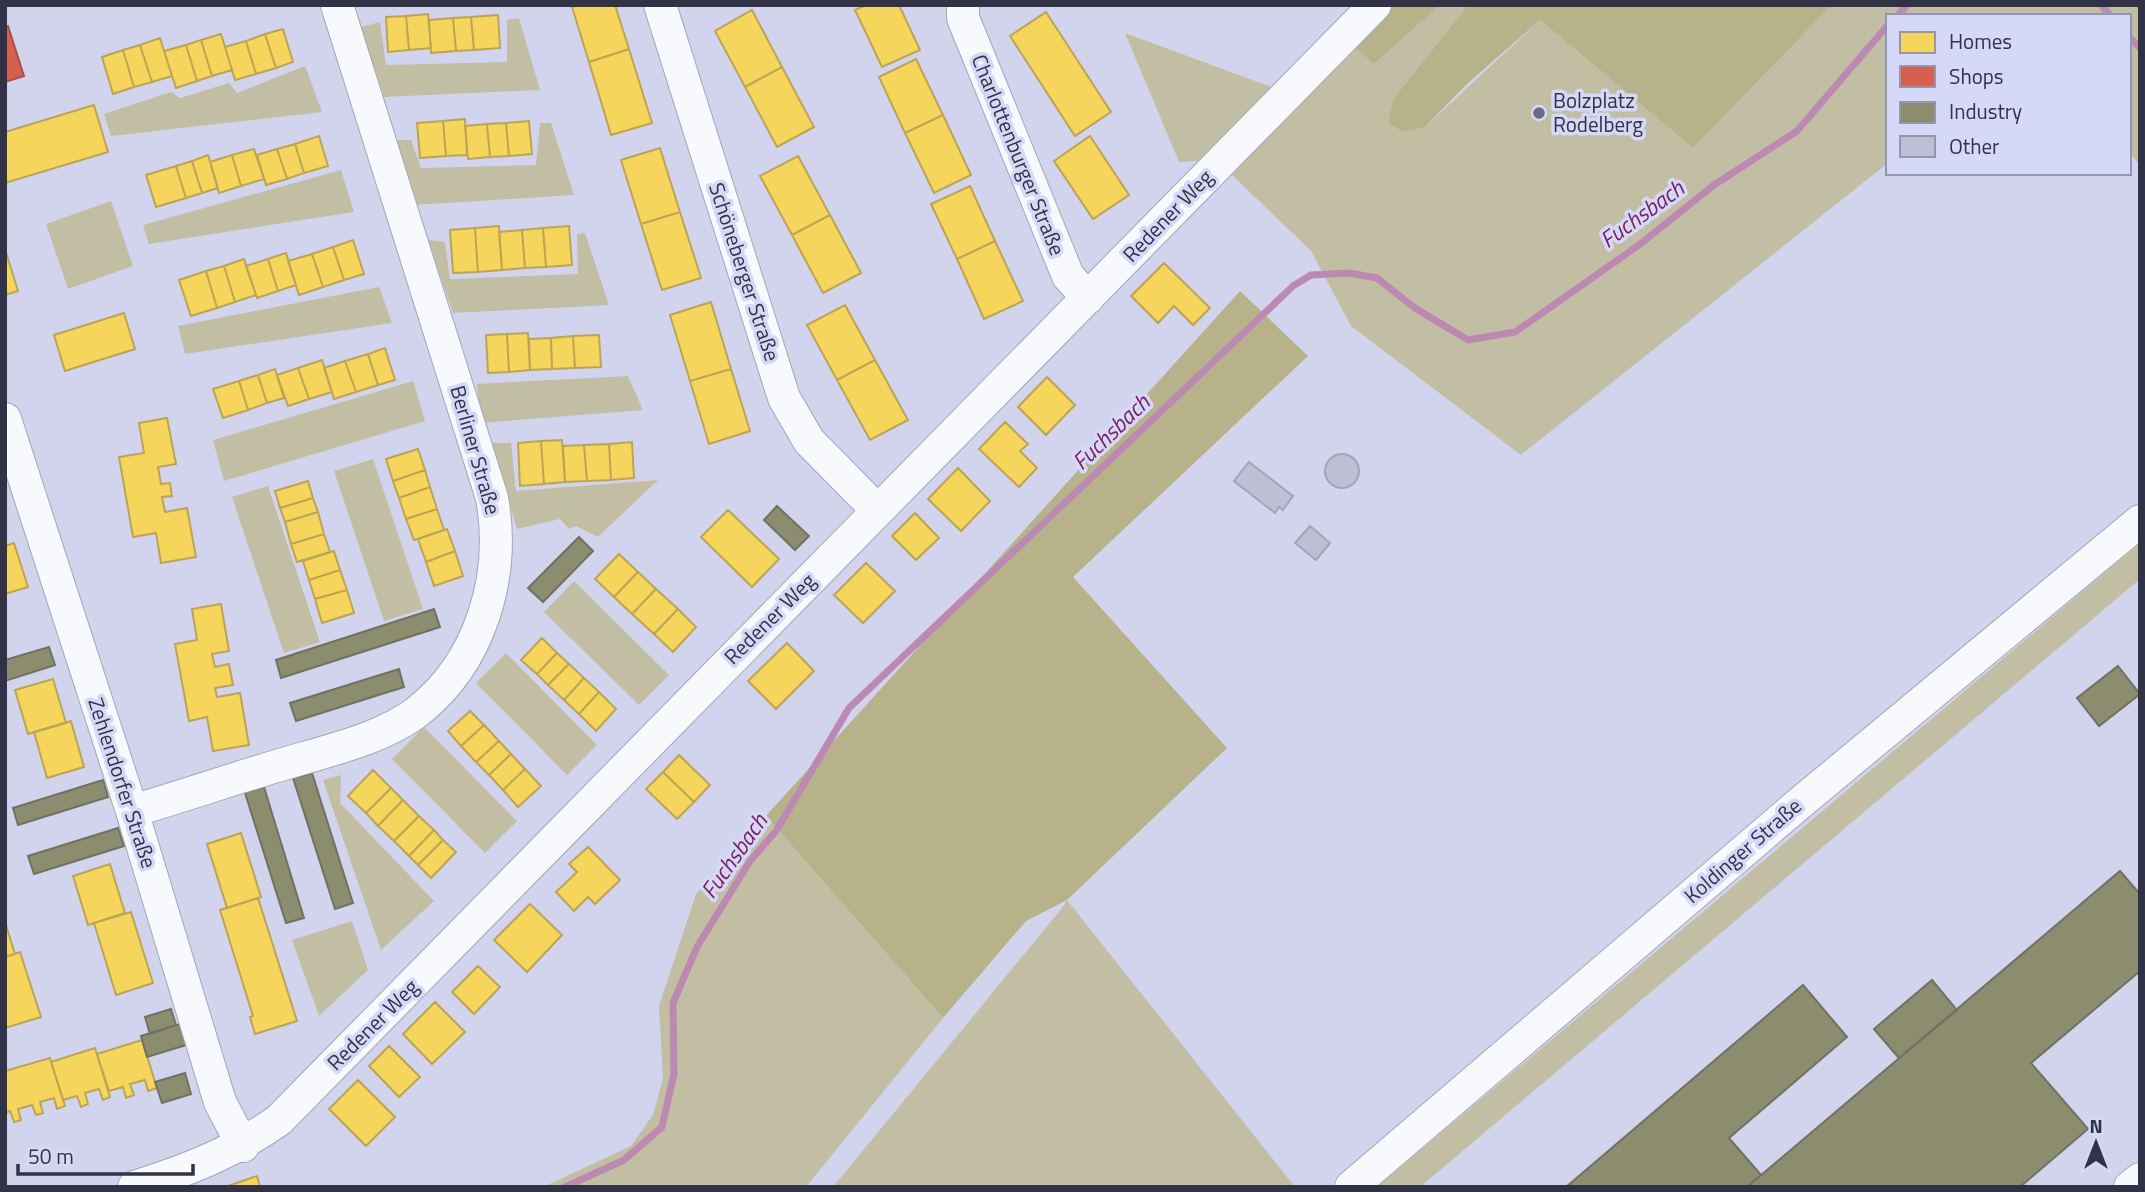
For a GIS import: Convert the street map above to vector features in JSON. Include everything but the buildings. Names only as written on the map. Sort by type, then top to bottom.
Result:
[{"type":"street","name":"Berliner Straße","points":[[132,811],[371,737],[417,712],[446,684],[464,659],[481,624],[493,581],[498,551],[492,498],[337,5]]},
{"type":"street","name":"Schöneberger Straße","points":[[660,5],[784,398],[809,441],[877,510]]},
{"type":"street","name":"Charlottenburger Straße","points":[[962,5],[963,18],[1068,276],[1088,298]]},
{"type":"street","name":"Redener Weg","points":[[134,1187],[204,1164],[243,1146],[288,1112],[1375,5]]},
{"type":"street","name":"Zehlendorfer Straße","points":[[5,419],[132,811],[220,1102],[243,1146]]},
{"type":"street","name":"Koldinger Straße","points":[[1351,1187],[1800,803],[2140,521]]},
{"type":"street","points":[[2130,1187],[2140,1179]]},
{"type":"shaded area","points":[[1394,5],[1440,5],[1374,64],[1353,46]]},
{"type":"shaded area","points":[[1440,5],[1468,5],[1394,98],[1425,127],[1540,20],[1693,148],[1832,5],[2140,5],[2140,165],[2131,155],[2131,14],[1886,14],[1886,165],[1521,455],[1351,326],[1311,251],[1231,174],[1353,46],[1374,64]]},
{"type":"shaded area","points":[[1468,5],[1832,5],[1693,148],[1540,20],[1468,83],[1425,127],[1404,132],[1388,123],[1394,98]]},
{"type":"shaded area","points":[[519,18],[540,90],[384,97],[361,27],[380,22],[386,65],[507,62],[507,20]]},
{"type":"shaded area","points":[[1125,33],[1274,88],[1199,161],[1179,162]]},
{"type":"shaded area","points":[[305,66],[322,112],[111,136],[104,114],[171,92],[180,98],[229,83],[237,93]]},
{"type":"shaded area","points":[[540,123],[551,123],[574,195],[414,205],[392,140],[411,140],[421,168],[536,165]]},
{"type":"shaded area","points":[[341,170],[354,212],[149,244],[143,225]]},
{"type":"shaded area","points":[[111,201],[133,266],[68,289],[46,224]]},
{"type":"shaded area","points":[[585,233],[609,305],[453,313],[428,240],[445,242],[450,279],[578,274],[577,234]]},
{"type":"shaded area","points":[[379,287],[392,323],[185,354],[178,326]]},
{"type":"shaded area","points":[[1240,291],[1308,356],[1073,577],[1227,748],[1067,900],[1026,921],[943,1018],[766,816]]},
{"type":"shaded area","points":[[628,376],[643,410],[481,423],[477,384]]},
{"type":"shaded area","points":[[413,381],[425,421],[224,481],[213,440]]},
{"type":"shaded area","points":[[491,443],[511,443],[516,491],[658,480],[598,537],[576,526],[569,529],[560,519],[517,529]]},
{"type":"shaded area","points":[[373,459],[423,609],[384,621],[334,471]]},
{"type":"shaded area","points":[[268,486],[320,642],[284,653],[232,497]]},
{"type":"shaded area","points":[[2140,543],[2140,579],[1420,1187],[1377,1187]]},
{"type":"shaded area","points":[[574,581],[669,675],[639,705],[544,612]]},
{"type":"shaded area","points":[[506,653],[597,745],[567,775],[476,683]]},
{"type":"shaded area","points":[[424,727],[517,821],[485,853],[392,759]]},
{"type":"shaded area","points":[[341,775],[340,803],[434,901],[381,950],[323,780]]},
{"type":"shaded area","points":[[766,816],[943,1018],[806,1187],[543,1187],[631,1146],[653,1115],[663,1079],[659,1006],[696,894]]},
{"type":"shaded area","points":[[1067,900],[1295,1187],[833,1187],[1062,908]]},
{"type":"shaded area","points":[[352,921],[368,970],[319,1016],[292,940]]},
{"type":"waterway","name":"Fuchsbach","points":[[1899,14],[1907,5]]},
{"type":"waterway","points":[[2101,5],[2109,14]]},
{"type":"waterway","name":"Fuchsbach","points":[[565,1187],[624,1160],[662,1127],[674,1074],[673,1003],[697,947],[750,861],[776,831],[849,708],[1293,286],[1311,275],[1349,273],[1377,278],[1415,308],[1468,340],[1515,332],[1639,245],[1714,185],[1797,131],[1886,27]]},
{"type":"waterway","points":[[2131,39],[2140,48]]},
{"type":"place","name":"Bolzplatz Rodelberg","points":[[1539,113]]}]
